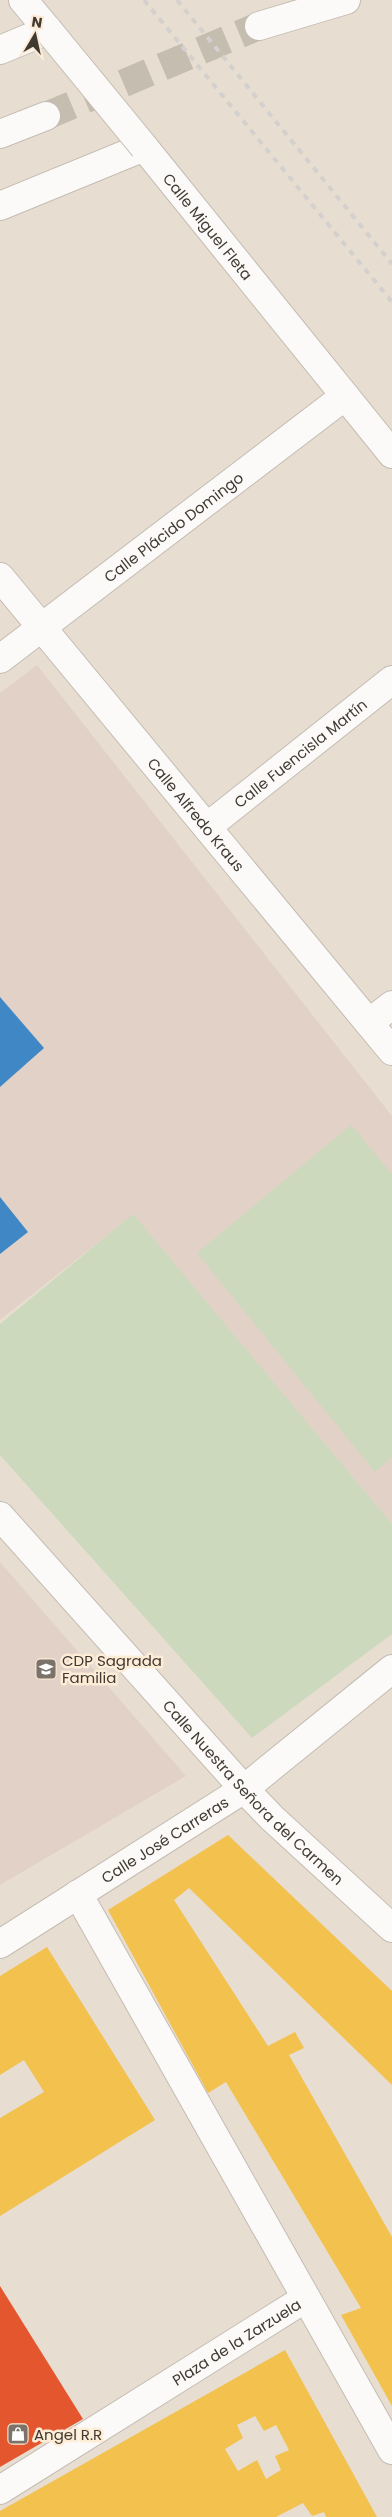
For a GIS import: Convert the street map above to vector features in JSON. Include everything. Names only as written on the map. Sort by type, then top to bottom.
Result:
[{"type":"street","name":"Calle Miguel Fleta","points":[[23,0],[392,454]]},
{"type":"street","points":[[259,26],[346,0]]},
{"type":"street","points":[[0,50],[48,30]]},
{"type":"street","points":[[0,134],[46,116]]},
{"type":"street","points":[[0,206],[144,147]]},
{"type":"street","name":"Calle Plácido Domingo","points":[[0,659],[345,396]]},
{"type":"street","name":"Calle Alfredo Kraus","points":[[0,577],[392,1051]]},
{"type":"street","name":"Calle Fuencisla Martín","points":[[207,827],[392,680]]},
{"type":"street","points":[[369,1023],[392,1005]]},
{"type":"street","name":"Calle Nuestra Señora del Carmen","points":[[0,1516],[244,1789],[272,1818],[392,1928]]},
{"type":"street","name":"Calle José Carreras","points":[[0,1944],[244,1789],[392,1669]]},
{"type":"street","name":"Plaza de la Zarzuela","points":[[0,2490],[306,2298],[78,1894]]},
{"type":"street","points":[[306,2298],[392,2450]]},
{"type":"shaded area","points":[[37,665],[392,1116],[392,1524],[133,1215],[0,1320],[0,693]]},
{"type":"shaded area","name":"CDP Sagrada Familia","points":[[0,1562],[186,1776],[0,1885]]},
{"type":"green space","points":[[351,1125],[392,1174],[392,1457],[375,1472],[197,1253]]},
{"type":"green space","points":[[133,1214],[392,1524],[392,1634],[252,1738],[0,1455],[0,1324]]},
{"type":"building: Viviendas","points":[[228,1835],[392,1991],[392,2085],[189,1888],[174,1900],[268,2046],[295,2032],[304,2048],[289,2055],[392,2237],[392,2406],[341,2315],[361,2308],[226,2082],[208,2093],[108,1910]]},
{"type":"building: Viviendas","points":[[47,1947],[155,2120],[0,2216],[0,2118],[44,2092],[24,2060],[0,2075],[0,1976]]},
{"type":"building: Viviendas","points":[[285,2350],[377,2517],[326,2517],[324,2512],[312,2516],[303,2503],[276,2517],[0,2517],[0,2511]],"holes":[[[255,2416],[264,2431],[276,2425],[289,2450],[275,2456],[281,2470],[266,2479],[257,2460],[238,2471],[225,2449],[243,2438],[237,2425]]]},
{"type":"building: Comercios","points":[[0,2286],[83,2419],[0,2467]]},
{"type":"building: Escuelas","points":[[0,997],[44,1048],[0,1087]]},
{"type":"building: Escuelas","points":[[0,1197],[28,1232],[0,1254]]},
{"type":"tunnel","points":[[46,116],[259,26]]},
{"type":"railway","points":[[144,0],[392,302]]},
{"type":"railway","points":[[177,0],[392,264]]},
{"type":"place","name":"CDP Sagrada Familia","points":[[46,1669]]},
{"type":"place","name":"Angel R.R","points":[[18,2434]]}]
